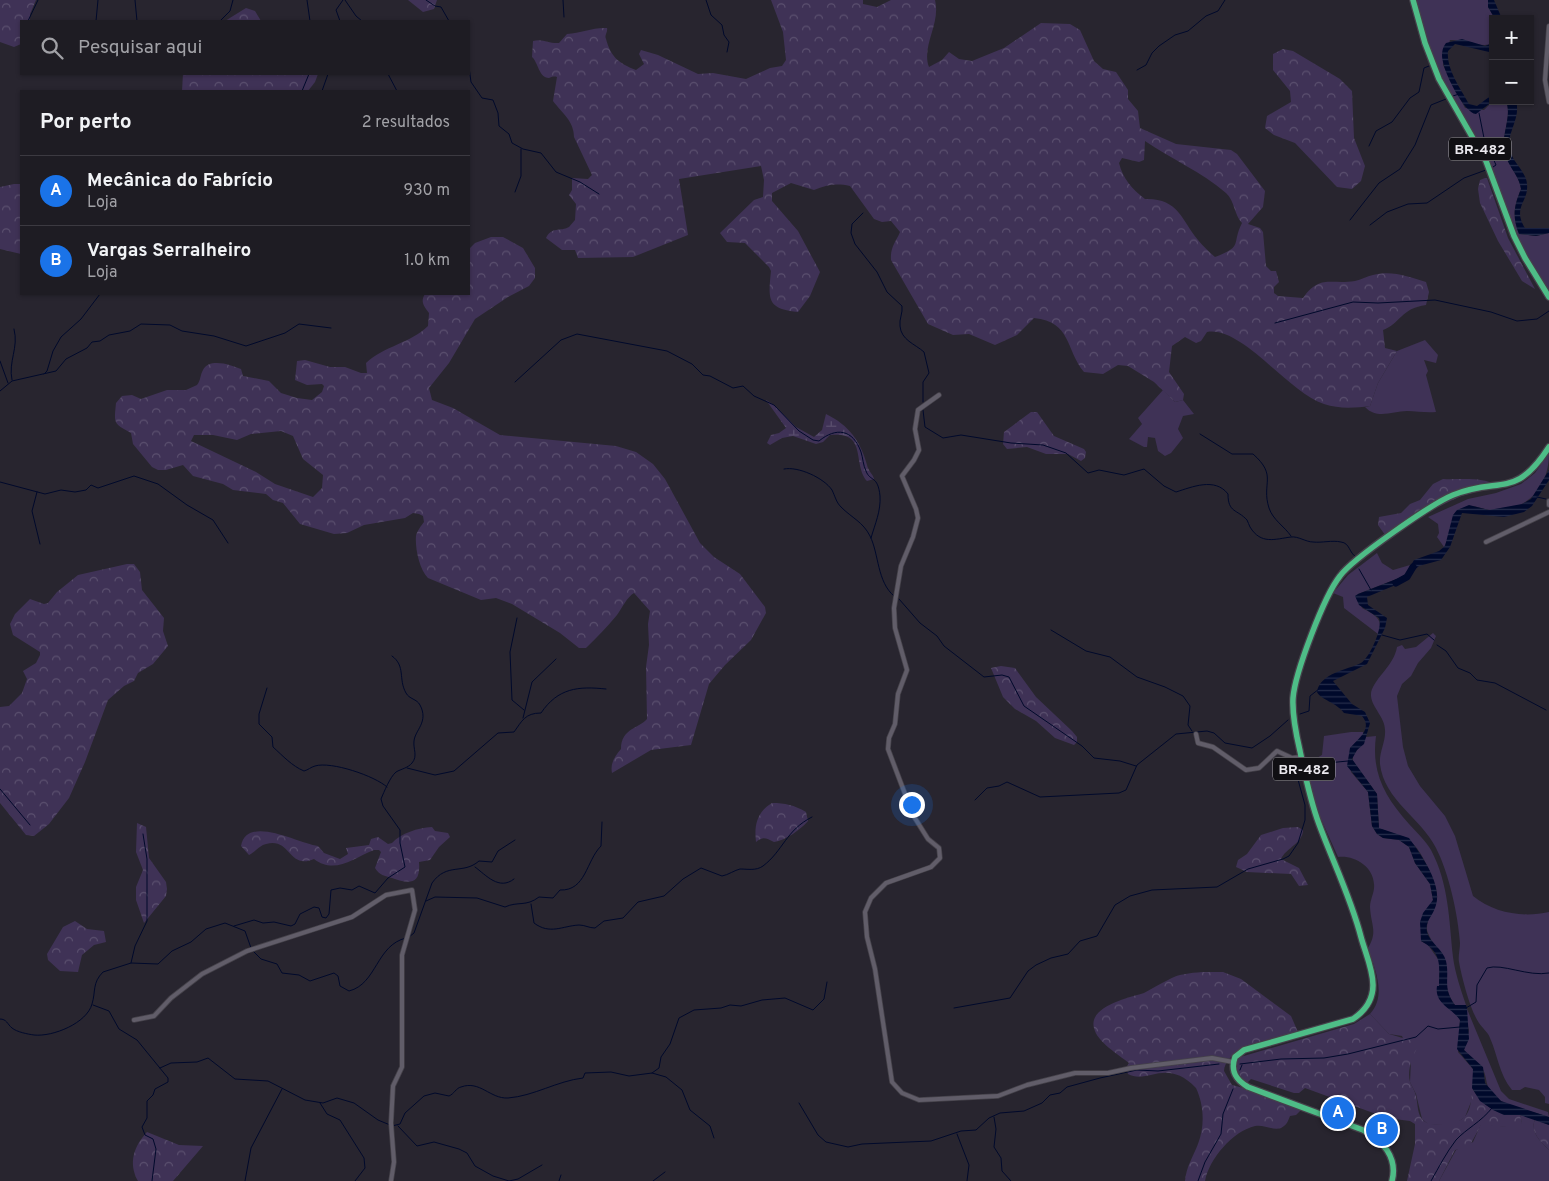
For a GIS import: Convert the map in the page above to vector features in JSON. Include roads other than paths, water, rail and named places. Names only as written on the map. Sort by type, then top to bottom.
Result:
[{"type":"highway","name":"BR-482","points":[[1413,0],[1425,43],[1439,79],[1486,161],[1514,236],[1525,258],[1549,296]]},
{"type":"highway","name":"BR-482","points":[[1233,1062],[1235,1057],[1244,1050],[1302,1032],[1347,1023],[1363,1011],[1372,992],[1371,972],[1359,929],[1314,811],[1292,710],[1294,686],[1326,601],[1340,574],[1359,558],[1441,501],[1463,492],[1498,487],[1519,480],[1529,473],[1549,447]]},
{"type":"highway","points":[[1233,1062],[1235,1076],[1248,1087],[1376,1136],[1391,1157],[1393,1167],[1392,1181]]},
{"type":"street","points":[[1549,26],[1545,80],[1549,102]]},
{"type":"street","points":[[939,395],[918,410],[915,429],[919,450],[902,476],[918,518],[913,537],[901,566],[894,608],[895,628],[907,670],[898,694],[895,724],[888,745],[914,816],[928,839],[939,848],[940,858],[931,867],[886,884],[871,898],[865,912],[867,937],[875,969],[892,1082],[902,1093],[919,1100],[998,1096],[1027,1085],[1075,1072],[1108,1074],[1131,1068],[1212,1058],[1233,1062]]},
{"type":"street","points":[[1486,542],[1549,512]]},
{"type":"street","points":[[1196,734],[1198,743],[1213,747],[1246,770],[1259,768],[1277,751],[1292,758],[1301,757]]},
{"type":"street","points":[[134,1020],[154,1016],[171,998],[202,974],[246,951],[352,917],[386,895],[412,890],[415,910],[402,956],[402,1067],[393,1086],[391,1123],[394,1162],[391,1181]]},
{"type":"water","points":[[1488,0],[1494,0],[1500,15],[1493,15],[1488,7]]},
{"type":"water","points":[[1462,39],[1485,46],[1489,44],[1489,52],[1455,44],[1448,51],[1449,65],[1469,104],[1477,106],[1489,97],[1489,104],[1476,114],[1471,112],[1461,100],[1444,68],[1442,54],[1446,43]]},
{"type":"water","points":[[1507,105],[1517,105],[1517,113],[1510,135],[1509,146],[1512,156],[1524,174],[1527,184],[1526,196],[1520,210],[1521,221],[1525,228],[1549,228],[1549,233],[1536,236],[1519,234],[1515,222],[1515,211],[1521,189],[1504,149]]},
{"type":"water","points":[[1549,470],[1549,480],[1532,506],[1524,512],[1504,517],[1462,513],[1450,547],[1441,560],[1419,566],[1398,584],[1367,597],[1368,605],[1387,618],[1385,628],[1367,664],[1333,681],[1352,704],[1365,712],[1370,723],[1364,744],[1357,750],[1352,759],[1377,794],[1379,828],[1409,838],[1425,862],[1434,881],[1437,899],[1428,922],[1427,932],[1446,961],[1447,988],[1451,999],[1455,1005],[1466,1005],[1467,1008],[1469,1039],[1464,1050],[1483,1067],[1485,1083],[1501,1101],[1549,1117],[1549,1125],[1520,1115],[1504,1115],[1493,1110],[1480,1101],[1472,1088],[1473,1069],[1457,1049],[1460,1020],[1438,997],[1438,960],[1433,950],[1421,941],[1420,922],[1423,913],[1433,900],[1430,884],[1415,863],[1409,847],[1399,840],[1383,838],[1377,834],[1372,826],[1368,792],[1347,766],[1350,748],[1363,734],[1366,725],[1365,721],[1362,716],[1344,713],[1317,692],[1323,680],[1329,676],[1365,660],[1375,642],[1380,623],[1379,618],[1359,605],[1355,596],[1399,578],[1406,574],[1414,560],[1439,551],[1445,546],[1453,515],[1457,510],[1469,505],[1489,510],[1522,504],[1531,499]]},
{"type":"waterway","points":[[28,20],[38,0]]},
{"type":"waterway","points":[[96,20],[98,0]]},
{"type":"waterway","points":[[135,0],[137,20]]},
{"type":"waterway","points":[[221,20],[230,11],[233,0]]},
{"type":"waterway","points":[[307,0],[310,20]]},
{"type":"waterway","points":[[340,20],[336,10],[343,0]]},
{"type":"waterway","points":[[345,0],[361,20]]},
{"type":"waterway","points":[[426,0],[435,6],[441,7],[448,20]]},
{"type":"waterway","points":[[563,0],[564,17]]},
{"type":"waterway","points":[[706,0],[711,15],[722,25],[724,35],[729,42],[727,52]]},
{"type":"waterway","points":[[1137,70],[1146,65],[1152,53],[1159,46],[1175,35],[1188,31],[1206,16],[1218,11],[1225,0]]},
{"type":"waterway","points":[[1369,146],[1376,131],[1392,122],[1410,98],[1419,92],[1424,68],[1429,66]]},
{"type":"waterway","points":[[470,74],[471,82],[482,98],[493,100],[498,113],[499,126],[509,134],[512,143],[523,149],[541,153],[556,172],[580,182],[599,194]]},
{"type":"waterway","points":[[302,90],[309,75]]},
{"type":"waterway","points":[[322,90],[328,75]]},
{"type":"waterway","points":[[389,75],[396,90]]},
{"type":"waterway","points":[[1453,96],[1459,94]]},
{"type":"waterway","points":[[1350,220],[1379,183],[1400,169],[1415,145],[1431,105],[1446,99]]},
{"type":"waterway","points":[[1479,113],[1484,138],[1496,165],[1493,167]]},
{"type":"waterway","points":[[515,192],[521,176],[521,149]]},
{"type":"waterway","points":[[1370,225],[1387,212],[1408,204],[1427,203],[1464,178],[1486,170]]},
{"type":"waterway","points":[[863,213],[852,224],[851,233],[855,244],[877,272],[887,292],[902,306],[900,323],[903,335],[924,352],[929,373],[923,382],[923,402]]},
{"type":"waterway","points":[[44,374],[61,337],[81,319],[99,295]]},
{"type":"waterway","points":[[1275,323],[1353,302],[1378,303],[1435,300],[1491,312],[1517,321],[1537,319],[1549,311]]},
{"type":"waterway","points":[[0,391],[12,381],[56,371],[66,359],[87,348],[92,342],[100,341],[109,335],[130,331],[141,324],[170,325],[182,331],[214,336],[246,346],[285,333],[299,324],[331,328]]},
{"type":"waterway","points":[[12,380],[11,367],[15,342],[14,329]]},
{"type":"waterway","points":[[515,382],[561,340],[577,334],[667,351],[692,364],[703,375],[710,376],[733,388],[743,386],[754,396],[774,405],[799,431],[813,440],[819,441],[838,432],[849,435],[858,444],[864,466],[879,489],[880,507],[871,538]]},
{"type":"waterway","points":[[0,361],[8,383]]},
{"type":"waterway","points":[[923,410],[925,427],[943,438],[961,435],[1011,443],[1043,445],[1066,453],[1088,473],[1099,470],[1124,475],[1144,469],[1164,486],[1176,492],[1203,485],[1217,486],[1228,494],[1231,508],[1247,520],[1254,533],[1264,539],[1294,537],[1310,542],[1341,542],[1346,544],[1356,557]]},
{"type":"waterway","points":[[1200,434],[1232,454],[1253,454],[1261,462],[1267,474],[1269,508],[1273,516],[1291,536]]},
{"type":"waterway","points":[[784,469],[796,469],[817,477],[832,490],[839,505],[861,524],[870,536],[881,576],[888,590],[894,596]]},
{"type":"waterway","points":[[0,482],[45,494],[61,490],[75,492],[86,490],[91,485],[98,488],[134,476],[158,484],[187,505],[213,520],[228,543]]},
{"type":"waterway","points":[[37,492],[32,511],[40,544]]},
{"type":"waterway","points":[[1537,497],[1546,499]]},
{"type":"waterway","points":[[1396,583],[1407,577],[1413,567]]},
{"type":"waterway","points":[[1359,569],[1371,590]]},
{"type":"waterway","points":[[899,599],[920,623],[937,636],[944,646],[984,677],[1002,675],[1009,677],[1024,706],[1082,746],[1094,758],[1120,761],[1136,766]]},
{"type":"waterway","points":[[517,618],[510,652],[512,700],[524,710]]},
{"type":"waterway","points":[[1051,630],[1086,651],[1110,657],[1137,677],[1183,696],[1190,706],[1188,725],[1192,731]]},
{"type":"waterway","points":[[1382,635],[1400,640],[1427,634],[1434,640]]},
{"type":"waterway","points":[[1437,645],[1446,651],[1458,668],[1470,673],[1477,680],[1495,683],[1546,710]]},
{"type":"waterway","points":[[234,926],[254,920],[263,923],[274,922],[291,926],[295,924],[300,914],[314,907],[319,908],[322,917],[326,918],[329,914],[331,890],[340,888],[352,890],[359,886],[375,893],[388,878],[405,867],[400,843],[400,830],[383,806],[381,799],[394,774],[409,766],[414,760],[414,741],[423,716],[419,703],[406,693],[402,683],[399,664],[392,656]]},
{"type":"waterway","points":[[523,718],[532,682],[556,659]]},
{"type":"waterway","points":[[267,688],[259,714],[259,724],[272,737],[273,747],[288,760],[304,771],[314,766],[322,765],[352,770],[373,778],[387,787]]},
{"type":"waterway","points":[[407,768],[435,775],[454,771],[498,733],[514,732],[524,718],[531,714],[541,713],[554,698],[569,690],[586,688],[606,689]]},
{"type":"waterway","points":[[1300,714],[1309,711],[1310,696],[1319,689]]},
{"type":"waterway","points":[[975,800],[987,788],[999,786],[1007,782],[1040,797],[1119,793],[1126,790],[1137,765],[1176,734],[1207,731],[1214,733],[1225,743],[1252,748],[1270,736],[1288,720]]},
{"type":"waterway","points":[[1310,767],[1317,764],[1348,761]]},
{"type":"waterway","points":[[954,1008],[1010,998],[1028,971],[1036,965],[1051,958],[1068,954],[1080,941],[1097,936],[1115,905],[1130,896],[1152,890],[1217,887],[1248,869],[1289,856],[1298,843],[1305,820],[1305,805],[1297,776]]},
{"type":"waterway","points":[[0,789],[30,825]]},
{"type":"waterway","points":[[531,904],[534,923],[545,929],[579,925],[595,928],[604,921],[623,918],[638,902],[664,896],[683,879],[701,868],[722,876],[740,869],[760,868],[770,860],[796,828],[812,817]]},
{"type":"waterway","points":[[426,901],[435,897],[477,898],[505,907],[530,902],[539,897],[553,898],[560,890],[575,886],[585,874],[601,846],[602,822]]},
{"type":"waterway","points":[[131,963],[135,946],[147,921],[147,859],[143,834]]},
{"type":"waterway","points":[[409,937],[414,933],[432,883],[438,877],[443,873],[467,867],[479,861],[492,862],[498,851],[515,840]]},
{"type":"waterway","points":[[475,867],[498,883],[514,879]]},
{"type":"waterway","points":[[0,1019],[6,1021],[17,1031],[34,1035],[50,1034],[59,1031],[76,1023],[89,1011],[96,984],[103,972],[131,963],[158,964],[172,951],[191,942],[206,929],[225,923],[245,931],[251,948]]},
{"type":"waterway","points":[[253,951],[261,959],[277,964],[282,973],[299,975],[310,981],[334,973],[338,976],[340,986],[349,991],[366,981],[388,948],[406,938]]},
{"type":"waterway","points":[[1466,1008],[1476,1002],[1477,985],[1487,968],[1500,967],[1541,974],[1549,973]]},
{"type":"waterway","points":[[652,1073],[659,1068],[661,1057],[670,1044],[679,1018],[694,1010],[721,1008],[730,1005],[741,1006],[762,1000],[785,998],[813,1010],[824,999],[827,982]]},
{"type":"waterway","points":[[93,1005],[109,1011],[119,1029],[137,1040],[168,1078],[168,1082],[155,1089],[153,1095],[147,1101],[147,1118],[142,1127],[145,1135],[153,1139],[156,1149],[152,1181]]},
{"type":"waterway","points":[[1240,1064],[1281,1059],[1324,1058],[1348,1054],[1416,1037],[1428,1026],[1438,1029],[1460,1027]]},
{"type":"waterway","points":[[160,1068],[171,1063],[197,1062],[208,1058],[235,1079],[268,1081],[305,1100],[323,1103],[337,1098],[354,1103],[378,1120],[390,1125]]},
{"type":"waterway","points":[[799,1103],[818,1135],[826,1142],[848,1147],[862,1144],[931,1141],[961,1131],[976,1130],[989,1118],[1000,1113],[1024,1111],[1042,1103],[1050,1095],[1060,1093],[1067,1087],[1100,1078],[1137,1070],[1158,1071],[1219,1064]]},
{"type":"waterway","points":[[1240,1070],[1242,1065]]},
{"type":"waterway","points":[[392,1126],[400,1124],[405,1113],[424,1096],[435,1093],[449,1096],[459,1088],[468,1086],[474,1086],[496,1096],[508,1098],[518,1097],[583,1078],[585,1073],[611,1072],[629,1076],[652,1073],[666,1077],[682,1090],[690,1110],[710,1126],[714,1138]]},
{"type":"waterway","points":[[245,1181],[251,1148],[282,1089]]},
{"type":"waterway","points":[[1198,1181],[1205,1162],[1221,1134],[1223,1114],[1233,1089]]},
{"type":"waterway","points":[[320,1103],[327,1114],[340,1120],[364,1158],[365,1168],[355,1181]]},
{"type":"waterway","points":[[1431,1181],[1456,1140],[1492,1108]]},
{"type":"waterway","points":[[994,1117],[996,1129],[994,1147],[1001,1158],[1002,1171],[1011,1181]]},
{"type":"waterway","points":[[398,1126],[417,1146],[434,1142],[459,1149],[467,1153],[475,1166],[493,1176],[509,1181],[518,1179],[542,1165]]},
{"type":"waterway","points":[[957,1134],[969,1165],[967,1181]]},
{"type":"waterway","points":[[653,1181],[665,1172]]},
{"type":"waterway","points":[[559,1181],[561,1175]]},
{"type":"place","name":"Mecânica do Fabrício","points":[[1338,1113]]},
{"type":"place","name":"Vargas Serralheiro","points":[[1382,1130]]}]
